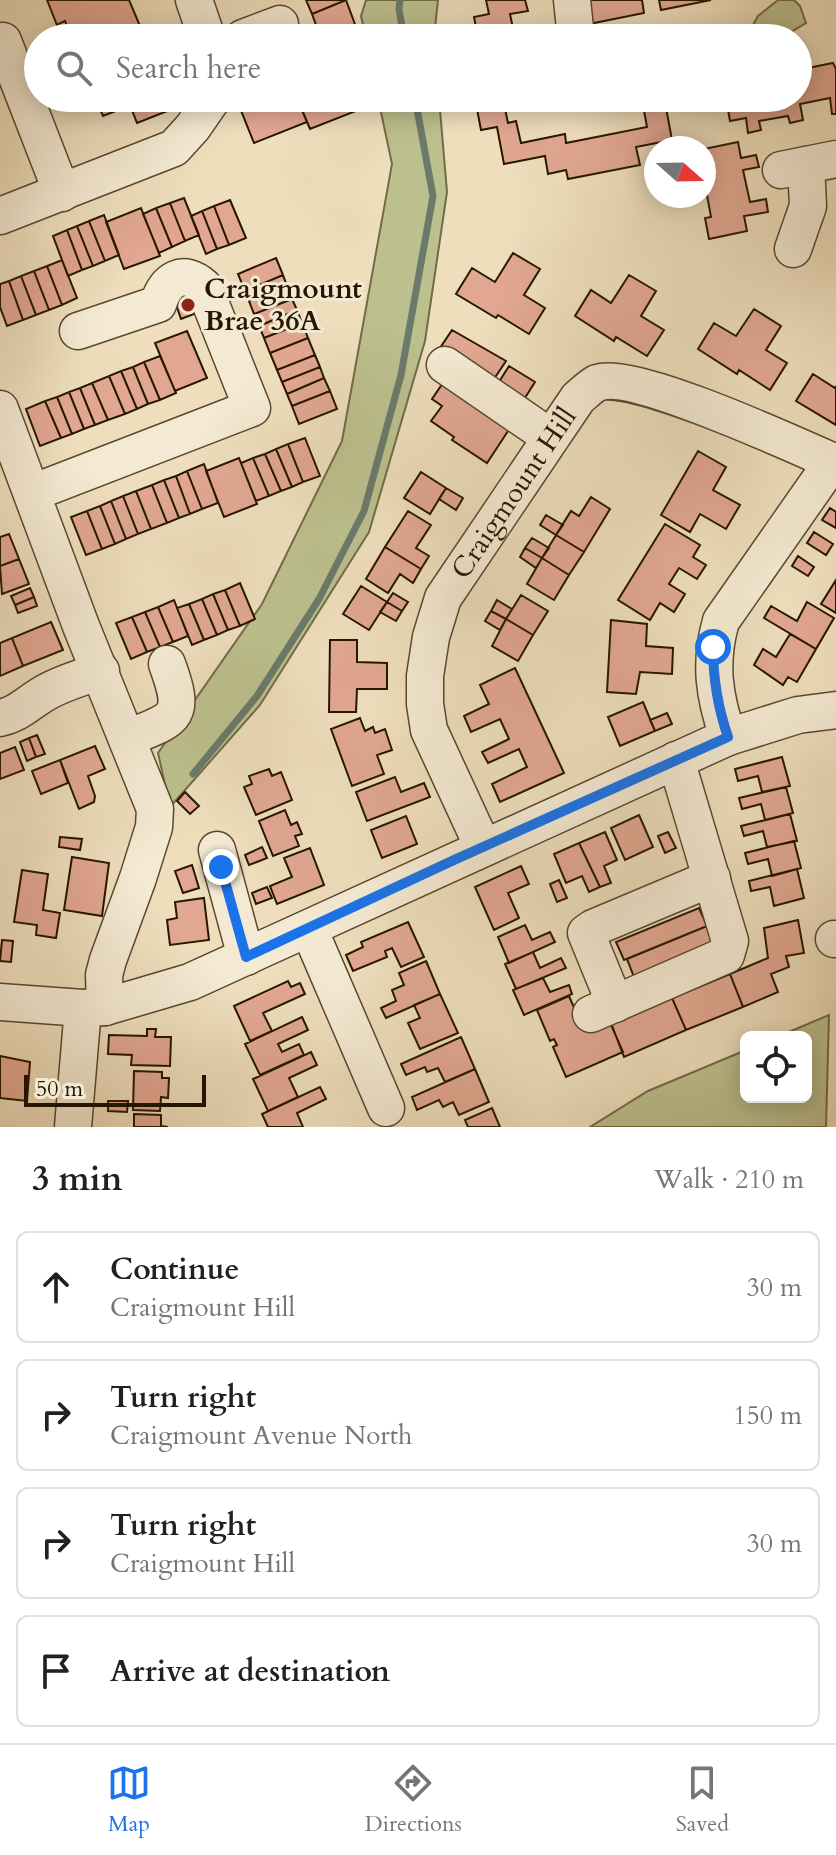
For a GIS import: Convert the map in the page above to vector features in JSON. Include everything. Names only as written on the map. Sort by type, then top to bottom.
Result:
[{"type":"street","points":[[194,0],[202,24]]},
{"type":"street","points":[[572,0],[575,24]]},
{"type":"street","points":[[3,41],[24,95]]},
{"type":"street","points":[[31,112],[62,193]]},
{"type":"street","points":[[0,216],[174,148],[203,112]]},
{"type":"street","points":[[793,249],[808,206],[807,164]]},
{"type":"street","points":[[32,493],[252,408],[204,287],[194,278],[183,277],[172,282],[162,293],[158,304],[78,331]]},
{"type":"street","points":[[445,365],[550,437]]},
{"type":"street","name":"Craigmount Hill","points":[[483,847],[429,730],[425,676],[431,637],[443,598],[578,398],[599,382],[626,383],[708,408],[834,462],[721,621],[713,647],[713,670],[728,737]]},
{"type":"street","points":[[0,409],[155,809],[154,827],[94,1008],[73,1127]]},
{"type":"street","points":[[127,738],[168,722],[177,707],[177,691],[167,664]]},
{"type":"street","points":[[0,718],[18,712],[57,687],[101,671]]},
{"type":"street","points":[[0,1002],[94,1008],[190,982],[728,737],[798,715],[836,710]]},
{"type":"street","points":[[676,760],[712,878],[730,941],[726,955],[603,1009],[586,933],[712,878]]},
{"type":"street","points":[[215,863],[246,957]]},
{"type":"street","points":[[309,929],[386,1109]]},
{"type":"green space","points":[[366,0],[438,0],[435,24],[363,24],[361,16]]},
{"type":"green space","points":[[778,0],[794,0],[800,6],[806,23],[754,24],[758,16]]},
{"type":"green space","points":[[381,112],[440,112],[447,192],[425,341],[369,532],[260,705],[170,807],[158,753],[262,604],[342,441],[392,164]]},
{"type":"green space","points":[[829,1015],[826,1127],[590,1127],[648,1091],[740,1053],[740,1103],[812,1103],[812,1031],[791,1031]]},
{"type":"building","points":[[47,0],[129,0],[139,24],[66,24],[65,21],[57,24]]},
{"type":"building","points":[[306,0],[346,0],[312,14]]},
{"type":"building","points":[[346,0],[355,24],[316,24],[312,14]]},
{"type":"building","points":[[486,0],[525,0],[528,11],[510,14],[512,24],[475,24],[474,17],[489,14]]},
{"type":"building","points":[[584,0],[642,0],[644,13],[589,24]]},
{"type":"building","points":[[659,0],[711,0],[661,10]]},
{"type":"building","points":[[833,63],[836,69],[836,114],[832,114],[830,98],[812,102],[812,67]]},
{"type":"building","points":[[133,112],[165,112],[137,123]]},
{"type":"building","points":[[242,112],[303,112],[307,122],[254,143]]},
{"type":"building","points":[[303,112],[353,112],[310,129]]},
{"type":"building","points":[[478,112],[506,112],[508,123],[516,121],[521,143],[565,134],[566,143],[647,127],[644,112],[667,112],[671,136],[644,136],[644,145],[636,147],[640,165],[568,179],[566,170],[548,174],[545,156],[504,164],[497,127],[481,130]]},
{"type":"building","points":[[728,112],[802,112],[803,120],[790,123],[788,116],[759,121],[761,130],[748,133],[746,118],[730,121]]},
{"type":"building","points":[[738,142],[741,158],[756,155],[759,167],[743,170],[750,202],[766,199],[768,212],[744,216],[747,231],[709,239],[705,218],[711,217],[709,208],[716,208],[716,147]]},
{"type":"building","points":[[184,198],[199,235],[185,241],[170,203]]},
{"type":"building","points":[[230,200],[246,238],[229,245],[214,206]]},
{"type":"building","points":[[170,203],[185,241],[172,247],[156,208]]},
{"type":"building","points":[[214,206],[229,245],[217,249],[202,211]]},
{"type":"building","points":[[141,208],[160,256],[124,269],[106,222]]},
{"type":"building","points":[[156,208],[172,247],[159,253],[143,214]]},
{"type":"building","points":[[202,211],[217,249],[206,254],[191,216]]},
{"type":"building","points":[[104,215],[119,255],[105,261],[89,221]]},
{"type":"building","points":[[89,221],[105,261],[93,266],[77,226]]},
{"type":"building","points":[[77,226],[93,266],[82,270],[67,230]]},
{"type":"building","points":[[67,230],[82,270],[68,276],[53,236]]},
{"type":"building","points":[[513,253],[540,269],[524,295],[545,308],[529,334],[456,294],[472,268],[495,282]]},
{"type":"building","points":[[276,258],[283,275],[245,291],[238,274]]},
{"type":"building","points":[[62,260],[77,298],[62,305],[47,266]]},
{"type":"building","points":[[47,266],[62,305],[49,310],[34,271]]},
{"type":"building","points":[[34,271],[49,310],[36,315],[21,276]]},
{"type":"building","points":[[283,275],[287,286],[249,301],[245,291]]},
{"type":"building","points":[[629,275],[656,291],[641,316],[664,330],[647,356],[616,337],[614,341],[575,316],[591,290],[611,303]]},
{"type":"building","points":[[21,276],[36,315],[23,320],[9,281]]},
{"type":"building","points":[[9,281],[23,320],[7,326],[0,307],[0,284]]},
{"type":"building","points":[[287,286],[292,299],[254,314],[249,301]]},
{"type":"building","name":"Craigmount Brae 36A","points":[[195,292],[202,311],[181,319],[174,299]]},
{"type":"building","points":[[292,299],[297,310],[259,326],[254,314]]},
{"type":"building","points":[[754,309],[781,326],[766,350],[787,363],[770,390],[739,370],[737,374],[698,349],[714,323],[736,336]]},
{"type":"building","points":[[297,310],[302,323],[264,338],[259,326]]},
{"type":"building","points":[[302,323],[308,338],[270,353],[264,338]]},
{"type":"building","points":[[452,330],[506,361],[494,379],[440,348]]},
{"type":"building","points":[[187,331],[207,378],[175,391],[155,343]]},
{"type":"building","points":[[308,338],[315,355],[277,370],[270,353]]},
{"type":"building","points":[[315,355],[320,367],[282,382],[277,370]]},
{"type":"building","points":[[160,356],[176,393],[160,400],[144,362]]},
{"type":"building","points":[[144,362],[160,400],[148,404],[133,367]]},
{"type":"building","points":[[509,366],[535,382],[523,401],[497,385]]},
{"type":"building","points":[[133,367],[148,404],[137,409],[121,371]]},
{"type":"building","points":[[320,367],[324,378],[287,394],[282,382]]},
{"type":"building","points":[[121,371],[137,409],[125,414],[109,376]]},
{"type":"building","points":[[813,374],[836,386],[836,425],[796,401]]},
{"type":"building","points":[[109,376],[125,414],[108,420],[92,383]]},
{"type":"building","points":[[324,378],[330,391],[292,406],[287,394]]},
{"type":"building","points":[[445,380],[510,428],[487,463],[452,440],[454,437],[431,421],[442,406],[432,399]]},
{"type":"building","points":[[92,383],[108,420],[95,425],[80,388]]},
{"type":"building","points":[[80,388],[95,425],[84,429],[69,392]]},
{"type":"building","points":[[330,391],[337,409],[299,424],[292,406]]},
{"type":"building","points":[[69,392],[84,429],[72,434],[57,397]]},
{"type":"building","points":[[57,397],[72,434],[61,438],[45,401]]},
{"type":"building","points":[[45,401],[61,438],[40,446],[26,409]]},
{"type":"building","points":[[305,438],[320,476],[303,482],[288,444]]},
{"type":"building","points":[[288,444],[303,482],[292,487],[276,449]]},
{"type":"building","points":[[276,449],[292,487],[281,491],[265,454]]},
{"type":"building","points":[[698,451],[726,467],[713,490],[740,505],[726,529],[700,514],[690,532],[661,515]]},
{"type":"building","points":[[265,454],[281,491],[269,496],[253,458]]},
{"type":"building","points":[[239,458],[257,504],[224,517],[206,471]]},
{"type":"building","points":[[253,458],[269,496],[256,501],[241,463]]},
{"type":"building","points":[[204,464],[218,503],[202,509],[187,471]]},
{"type":"building","points":[[187,471],[202,509],[190,514],[176,476]]},
{"type":"building","points":[[421,472],[446,488],[430,514],[404,498]]},
{"type":"building","points":[[176,476],[190,514],[179,518],[164,480]]},
{"type":"building","points":[[164,480],[179,518],[167,523],[152,485]]},
{"type":"building","points":[[152,485],[167,523],[151,529],[136,491]]},
{"type":"building","points":[[446,488],[463,498],[456,510],[439,499]]},
{"type":"building","points":[[136,491],[151,529],[138,534],[123,496]]},
{"type":"building","points":[[123,496],[138,534],[126,539],[111,501]]},
{"type":"building","points":[[591,497],[610,509],[584,552],[556,535],[571,511],[579,516]]},
{"type":"building","points":[[111,501],[126,539],[115,544],[100,506]]},
{"type":"building","points":[[100,506],[115,544],[102,549],[87,511]]},
{"type":"building","points":[[830,508],[836,512],[836,528],[822,520]]},
{"type":"building","points":[[87,511],[102,549],[86,555],[71,517]]},
{"type":"building","points":[[408,511],[431,525],[416,548],[429,556],[421,569],[385,547]]},
{"type":"building","points":[[546,515],[563,525],[556,535],[540,525]]},
{"type":"building","points":[[665,524],[700,545],[693,557],[706,565],[697,579],[679,568],[669,584],[685,594],[674,612],[660,603],[650,620],[618,600]]},
{"type":"building","points":[[814,532],[833,544],[826,555],[807,543]]},
{"type":"building","points":[[9,534],[19,559],[0,566],[0,537]]},
{"type":"building","points":[[556,535],[584,552],[569,575],[542,558]]},
{"type":"building","points":[[532,538],[549,548],[542,558],[525,548]]},
{"type":"building","points":[[385,547],[421,569],[413,583],[400,574],[388,593],[366,579]]},
{"type":"building","points":[[525,548],[542,558],[536,568],[520,557]]},
{"type":"building","points":[[798,556],[814,567],[808,576],[792,566]]},
{"type":"building","points":[[542,558],[569,575],[554,600],[527,584]]},
{"type":"building","points":[[19,559],[29,584],[2,594],[0,566]]},
{"type":"building","points":[[836,580],[836,613],[821,604]]},
{"type":"building","points":[[240,583],[255,619],[240,626],[225,590]]},
{"type":"building","points":[[361,586],[387,602],[369,630],[343,614]]},
{"type":"building","points":[[30,588],[34,597],[15,605],[11,596]]},
{"type":"building","points":[[225,590],[240,626],[228,630],[213,594]]},
{"type":"building","points":[[393,593],[408,602],[402,611],[387,602]]},
{"type":"building","points":[[213,594],[228,630],[217,635],[202,599]]},
{"type":"building","points":[[521,595],[548,611],[533,635],[506,619]]},
{"type":"building","points":[[34,597],[37,606],[18,613],[15,605]]},
{"type":"building","points":[[202,599],[217,635],[204,640],[189,604]]},
{"type":"building","points":[[174,600],[188,636],[173,642],[158,607]]},
{"type":"building","points":[[497,600],[512,609],[506,619],[491,611]]},
{"type":"building","points":[[387,602],[402,611],[396,621],[380,612]]},
{"type":"building","points":[[807,602],[834,618],[816,649],[764,618],[771,606],[797,621]]},
{"type":"building","points":[[189,604],[204,640],[192,645],[177,608]]},
{"type":"building","points":[[158,607],[173,642],[160,647],[145,612]]},
{"type":"building","points":[[491,611],[506,619],[500,630],[485,621]]},
{"type":"building","points":[[145,612],[160,647],[147,652],[132,617]]},
{"type":"building","points":[[132,617],[147,652],[131,659],[116,623]]},
{"type":"building","points":[[506,619],[533,635],[518,661],[492,646]]},
{"type":"building","points":[[611,620],[647,624],[646,646],[673,648],[672,674],[640,672],[636,694],[607,692]]},
{"type":"building","points":[[51,622],[63,650],[23,666],[12,638]]},
{"type":"building","points":[[790,634],[816,649],[797,682],[788,677],[783,685],[754,665],[763,649],[776,657]]},
{"type":"building","points":[[12,638],[23,666],[0,676],[0,643]]},
{"type":"building","points":[[330,640],[357,640],[357,662],[387,663],[387,689],[357,689],[356,712],[329,712]]},
{"type":"building","points":[[515,668],[564,773],[500,802],[492,784],[527,767],[519,749],[488,763],[482,752],[509,739],[500,719],[471,732],[464,716],[489,704],[480,685]]},
{"type":"building","points":[[643,702],[655,731],[620,746],[608,717]]},
{"type":"building","points":[[667,713],[672,724],[655,731],[650,720]]},
{"type":"building","points":[[360,718],[365,731],[373,727],[375,733],[385,729],[392,750],[377,755],[384,774],[352,786],[331,729]]},
{"type":"building","points":[[37,735],[45,754],[36,757],[29,738]]},
{"type":"building","points":[[29,738],[36,757],[27,761],[20,742]]},
{"type":"building","points":[[95,746],[105,769],[88,776],[94,802],[79,809],[60,760]]},
{"type":"building","points":[[15,747],[24,770],[0,779],[0,753]]},
{"type":"building","points":[[782,757],[790,786],[762,792],[758,776],[738,781],[735,769]]},
{"type":"building","points":[[60,760],[68,783],[41,794],[32,771]]},
{"type":"building","points":[[269,769],[272,776],[281,772],[292,800],[256,815],[244,787],[252,784],[249,776]]},
{"type":"building","points":[[395,777],[401,792],[424,783],[430,797],[367,821],[356,792]]},
{"type":"building","points":[[786,787],[793,813],[765,820],[761,804],[742,809],[739,798]]},
{"type":"building","points":[[185,792],[199,806],[190,814],[177,801]]},
{"type":"building","points":[[285,810],[291,825],[297,822],[302,834],[295,836],[299,846],[273,856],[259,821]]},
{"type":"building","points":[[790,814],[797,841],[767,847],[763,831],[744,836],[741,826]]},
{"type":"building","points":[[639,815],[653,847],[625,860],[611,828]]},
{"type":"building","points":[[406,816],[417,844],[382,858],[371,830]]},
{"type":"building","points":[[605,832],[617,860],[604,866],[611,883],[600,887],[579,843]]},
{"type":"building","points":[[668,832],[676,848],[665,853],[658,836]]},
{"type":"building","points":[[60,837],[82,839],[80,850],[59,847]]},
{"type":"building","points":[[794,841],[801,868],[772,876],[768,859],[748,864],[745,853]]},
{"type":"building","points":[[579,843],[600,887],[589,892],[582,876],[566,883],[554,854]]},
{"type":"building","points":[[262,847],[267,858],[249,865],[245,855]]},
{"type":"building","points":[[310,848],[324,885],[277,904],[270,886],[292,877],[284,858]]},
{"type":"building","points":[[72,857],[109,863],[102,916],[64,910]]},
{"type":"building","points":[[192,865],[199,888],[183,893],[175,871]]},
{"type":"building","points":[[521,866],[529,884],[508,893],[519,918],[494,930],[475,887]]},
{"type":"building","points":[[797,869],[804,898],[774,906],[770,887],[751,891],[749,881]]},
{"type":"building","points":[[22,870],[48,874],[43,910],[60,913],[56,938],[36,935],[37,925],[14,922]]},
{"type":"building","points":[[559,880],[567,898],[557,902],[550,884]]},
{"type":"building","points":[[267,887],[272,898],[256,904],[252,893]]},
{"type":"building","points":[[204,898],[209,940],[170,945],[167,920],[177,918],[175,902]]},
{"type":"building","points":[[699,908],[707,926],[624,960],[616,942]]},
{"type":"building","points":[[798,920],[804,953],[786,956],[789,967],[771,974],[778,992],[743,1007],[730,974],[768,958],[764,928]]},
{"type":"building","points":[[408,922],[424,957],[401,967],[392,948],[385,951],[387,957],[353,971],[346,955],[363,947],[361,942]]},
{"type":"building","points":[[525,925],[532,940],[550,932],[555,942],[509,963],[498,937]]},
{"type":"building","points":[[707,926],[714,944],[634,977],[627,959]]},
{"type":"building","points":[[2,940],[13,941],[11,962],[0,961]]},
{"type":"building","points":[[533,952],[540,968],[561,958],[566,968],[516,989],[505,964]]},
{"type":"building","points":[[426,961],[440,994],[386,1018],[381,1008],[396,1001],[392,990],[404,985],[399,973]]},
{"type":"building","points":[[730,974],[743,1007],[686,1030],[672,998]]},
{"type":"building","points":[[543,978],[550,992],[569,985],[572,994],[524,1015],[513,990]]},
{"type":"building","points":[[288,981],[291,987],[300,983],[305,994],[263,1013],[272,1031],[250,1041],[234,1006]]},
{"type":"building","points":[[440,994],[458,1033],[420,1049],[408,1023],[420,1018],[414,1005]]},
{"type":"building","points":[[569,996],[584,1031],[609,1020],[623,1052],[566,1077],[553,1047],[557,1045],[554,1039],[550,1041],[537,1010]]},
{"type":"building","points":[[672,998],[686,1030],[624,1057],[611,1023]]},
{"type":"building","points":[[302,1017],[308,1030],[278,1044],[282,1052],[299,1044],[304,1055],[260,1075],[245,1044]]},
{"type":"building","points":[[147,1029],[156,1029],[155,1037],[171,1037],[170,1066],[131,1065],[132,1055],[108,1054],[109,1035],[147,1036]]},
{"type":"building","points":[[461,1037],[475,1069],[445,1082],[438,1068],[427,1072],[425,1067],[406,1075],[401,1064]]},
{"type":"building","points":[[311,1052],[317,1065],[289,1078],[298,1097],[268,1111],[253,1079]]},
{"type":"building","points":[[0,1056],[30,1062],[27,1101],[0,1098]]},
{"type":"building","points":[[475,1069],[489,1102],[459,1115],[453,1102],[443,1107],[439,1100],[417,1110],[412,1097]]},
{"type":"building","points":[[134,1071],[162,1072],[162,1078],[169,1078],[168,1098],[161,1097],[160,1111],[133,1110]]},
{"type":"building","points":[[320,1087],[326,1099],[297,1113],[303,1127],[268,1127],[262,1114]]},
{"type":"building","points":[[108,1101],[128,1101],[127,1112],[108,1111]]},
{"type":"building","points":[[492,1108],[500,1127],[468,1127],[465,1120]]},
{"type":"building","points":[[134,1114],[161,1115],[161,1126],[168,1127],[134,1127]]},
{"type":"waterway","points":[[400,0],[402,24]]},
{"type":"waterway","points":[[193,774],[257,696],[319,599],[364,511],[401,375],[433,196],[418,112]]},
{"type":"place","name":"Craigmount Brae 36A","points":[[188,305]]},
{"type":"route","points":[[221,867],[246,957],[728,737],[713,670],[713,647]]}]
